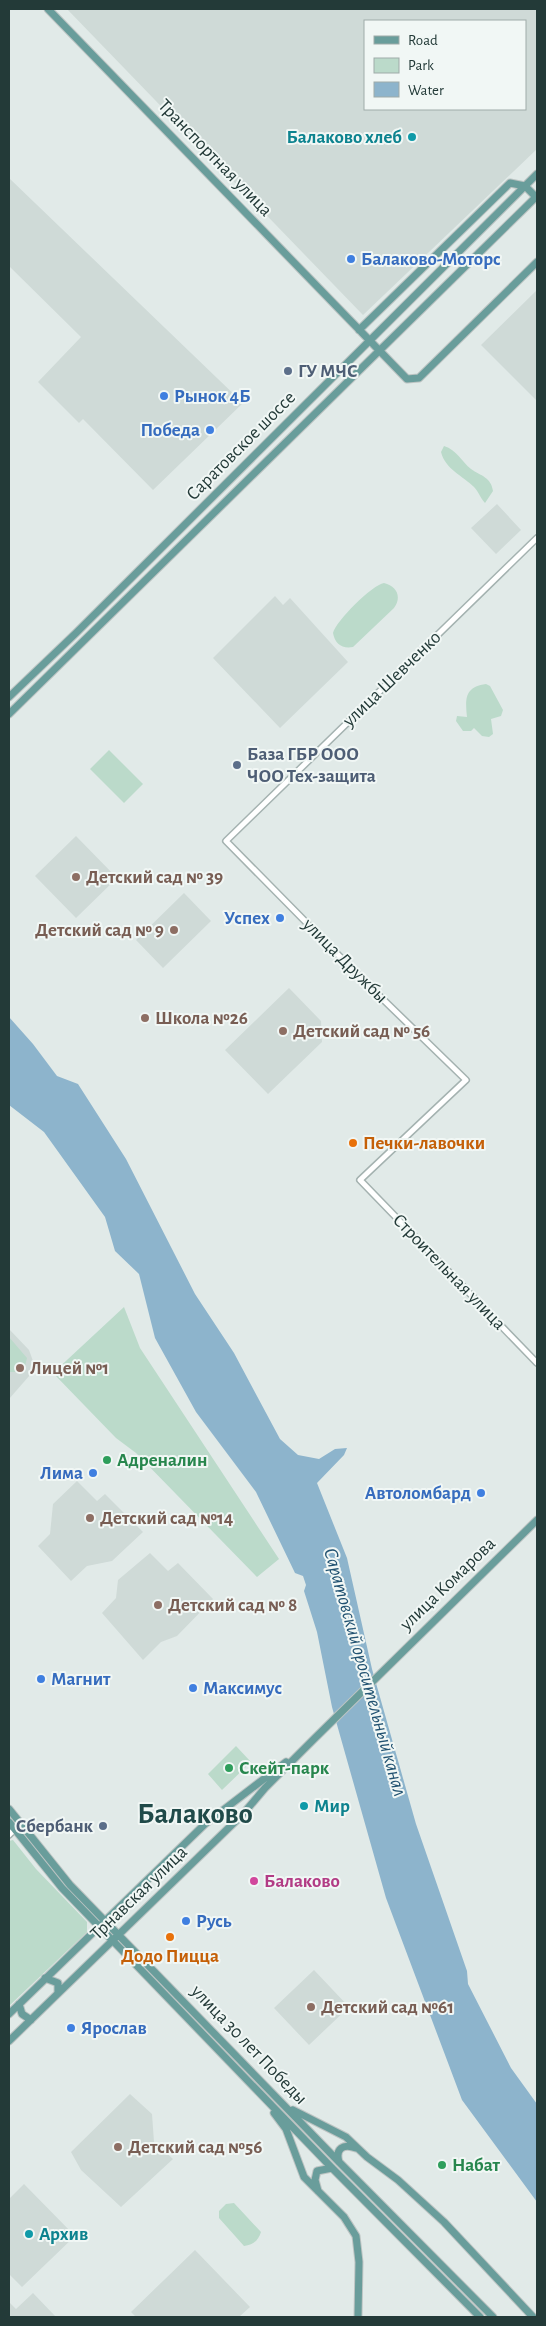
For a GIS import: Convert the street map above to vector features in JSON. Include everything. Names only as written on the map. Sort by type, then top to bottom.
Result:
[{"type":"main road","name":"Транспортная улица","points":[[48,9],[407,379],[418,378],[537,262]]},
{"type":"main road","name":"Саратовское шоссе","points":[[9,697],[76,633],[537,174]]},
{"type":"main road","points":[[359,330],[510,183],[525,186],[537,197]]},
{"type":"main road","name":"Саратовское шоссе","points":[[9,714],[537,197]]},
{"type":"main road","name":"улица Комарова","points":[[315,1738],[537,1520]]},
{"type":"main road","name":"Трнавская улица","points":[[9,2014],[205,1824],[261,1783],[315,1738]]},
{"type":"main road","name":"Трнавская улица","points":[[9,2041],[243,1814],[265,1788],[315,1738]]},
{"type":"main road","points":[[232,1803],[237,1805],[243,1814]]},
{"type":"main road","name":"улица 30 лет Победы","points":[[9,1809],[102,1923],[281,2101],[493,2317]]},
{"type":"main road","points":[[9,1822],[12,1832],[62,1888],[102,1923]]},
{"type":"main road","points":[[12,1832],[21,1824]]},
{"type":"main road","points":[[116,1936],[248,2080],[332,2168],[480,2317]]},
{"type":"main road","points":[[45,1978],[58,1983],[58,1994]]},
{"type":"main road","points":[[19,2004],[22,2014],[31,2020]]},
{"type":"main road","points":[[248,2080],[256,2094],[286,2129],[299,2168],[304,2177],[344,2217],[356,2236],[359,2262],[358,2317]]},
{"type":"main road","points":[[281,2101],[294,2111],[334,2130],[398,2180],[444,2222],[533,2317]]},
{"type":"main road","points":[[339,2162],[337,2152],[340,2148],[347,2146],[360,2150]]},
{"type":"main road","points":[[318,2191],[315,2180],[317,2172],[321,2169],[332,2168]]},
{"type":"street","name":"улица Шевченко","points":[[226,841],[537,538]]},
{"type":"street","name":"улица Дружбы","points":[[226,841],[466,1080],[360,1180]]},
{"type":"street","name":"Строительная улица","points":[[360,1180],[537,1363]]},
{"type":"shaded area","points":[[67,9],[537,9],[537,149],[363,315]]},
{"type":"shaded area","points":[[9,178],[243,403],[153,490],[83,419],[79,423],[38,382],[81,337],[9,266]]},
{"type":"shaded area","points":[[537,290],[537,401],[481,345]]},
{"type":"shaded area","points":[[497,504],[521,530],[496,554],[471,528]]},
{"type":"shaded area","points":[[275,596],[283,605],[290,598],[348,662],[280,728],[213,658]]},
{"type":"shaded area","name":"Детский сад № 39","points":[[76,836],[117,878],[76,918],[35,876]]},
{"type":"shaded area","name":"Детский сад № 9","points":[[184,893],[211,921],[163,968],[136,940]]},
{"type":"shaded area","name":"Детский сад № 56","points":[[289,988],[321,1021],[322,1042],[268,1094],[225,1050]]},
{"type":"shaded area","name":"Лицей №1","points":[[9,1329],[29,1350],[33,1361],[30,1375],[9,1399]]},
{"type":"shaded area","name":"Детский сад №14","points":[[77,1481],[97,1501],[105,1494],[143,1532],[112,1561],[87,1566],[71,1581],[38,1546],[50,1534],[53,1504]]},
{"type":"shaded area","name":"Детский сад № 8","points":[[150,1553],[168,1571],[178,1563],[213,1599],[177,1636],[161,1642],[143,1660],[102,1613],[116,1598],[118,1580]]},
{"type":"shaded area","name":"Детский сад №61","points":[[314,1970],[349,2007],[309,2045],[274,2008]]},
{"type":"shaded area","name":"Детский сад №56","points":[[130,2094],[152,2114],[154,2142],[173,2159],[121,2207],[81,2170],[71,2152]]},
{"type":"shaded area","points":[[24,2184],[75,2236],[22,2287],[9,2274],[9,2199]]},
{"type":"shaded area","points":[[195,2250],[250,2307],[239,2317],[136,2317],[131,2312]]},
{"type":"shaded area","points":[[33,2293],[56,2317],[9,2317],[9,2302],[16,2309]]},
{"type":"green space","points":[[444,446],[456,453],[471,469],[485,477],[490,483],[493,491],[485,503],[474,487],[446,463],[441,452]]},
{"type":"green space","points":[[384,583],[395,589],[397,593],[398,600],[394,608],[353,647],[340,645],[335,640],[333,633],[336,627],[347,612],[363,597],[378,585]]},
{"type":"green space","points":[[486,684],[490,686],[503,710],[501,716],[491,719],[493,734],[489,737],[482,736],[474,728],[471,731],[463,731],[456,721],[457,716],[467,717],[466,704],[470,691]]},
{"type":"green space","points":[[109,750],[143,784],[124,803],[90,769]]},
{"type":"green space","points":[[124,1307],[140,1348],[279,1559],[257,1577],[136,1453],[116,1438],[53,1373]]},
{"type":"green space","points":[[9,1337],[27,1358],[25,1366],[18,1372],[9,1372]]},
{"type":"green space","name":"Скейт-парк","points":[[236,1746],[251,1762],[222,1790],[208,1774]]},
{"type":"green space","points":[[13,1840],[36,1869],[87,1922],[87,1932],[9,2006],[9,1841]]},
{"type":"green space","points":[[234,2203],[261,2232],[257,2240],[250,2245],[244,2246],[219,2218],[219,2211],[226,2204]]},
{"type":"water","name":"Саратовский оросительный канал","points":[[9,1017],[33,1044],[57,1076],[78,1084],[126,1159],[195,1294],[234,1353],[280,1439],[298,1455],[319,1459],[335,1449],[347,1448],[344,1455],[317,1483],[347,1558],[372,1669],[416,1824],[467,1971],[468,1984],[511,2068],[537,2104],[537,2202],[462,2100],[386,1898],[332,1707],[317,1632],[304,1591],[306,1585],[303,1576],[295,1573],[256,1492],[196,1412],[155,1338],[139,1274],[115,1251],[105,1217],[44,1132],[9,1105]]},
{"type":"place","name":"Балаково хлеб","points":[[412,137]]},
{"type":"place","name":"Балаково-Моторс","points":[[351,259]]},
{"type":"place","name":"ГУ МЧС","points":[[288,371]]},
{"type":"place","name":"Рынок 4Б","points":[[164,396]]},
{"type":"place","name":"Победа","points":[[210,430]]},
{"type":"place","name":"База ГБР ООО ЧОО Тех-защита","points":[[237,765]]},
{"type":"place","name":"Детский сад № 39","points":[[76,877]]},
{"type":"place","name":"Успех","points":[[280,918]]},
{"type":"place","name":"Детский сад № 9","points":[[174,930]]},
{"type":"place","name":"Школа №26","points":[[145,1018]]},
{"type":"place","name":"Детский сад № 56","points":[[283,1031]]},
{"type":"place","name":"Печки-лавочки","points":[[353,1143]]},
{"type":"place","name":"Лицей №1","points":[[20,1368]]},
{"type":"place","name":"Адреналин","points":[[107,1460]]},
{"type":"place","name":"Лима","points":[[93,1473]]},
{"type":"place","name":"Автоломбард","points":[[481,1493]]},
{"type":"place","name":"Детский сад №14","points":[[90,1518]]},
{"type":"place","name":"Детский сад № 8","points":[[158,1605]]},
{"type":"place","name":"Магнит","points":[[41,1679]]},
{"type":"place","name":"Максимус","points":[[193,1688]]},
{"type":"place","name":"Скейт-парк","points":[[229,1768]]},
{"type":"place","name":"Мир","points":[[304,1806]]},
{"type":"place","name":"Сбербанк","points":[[103,1826]]},
{"type":"place","name":"Балаково","points":[[254,1881]]},
{"type":"place","name":"Русь","points":[[186,1921]]},
{"type":"place","name":"Додо Пицца","points":[[170,1937]]},
{"type":"place","name":"Детский сад №61","points":[[311,2007]]},
{"type":"place","name":"Ярослав","points":[[71,2028]]},
{"type":"place","name":"Детский сад №56","points":[[118,2147]]},
{"type":"place","name":"Набат","points":[[442,2165]]},
{"type":"place","name":"Архив","points":[[29,2234]]},
{"type":"district","name":"Балаково","points":[[195,1814]]}]
